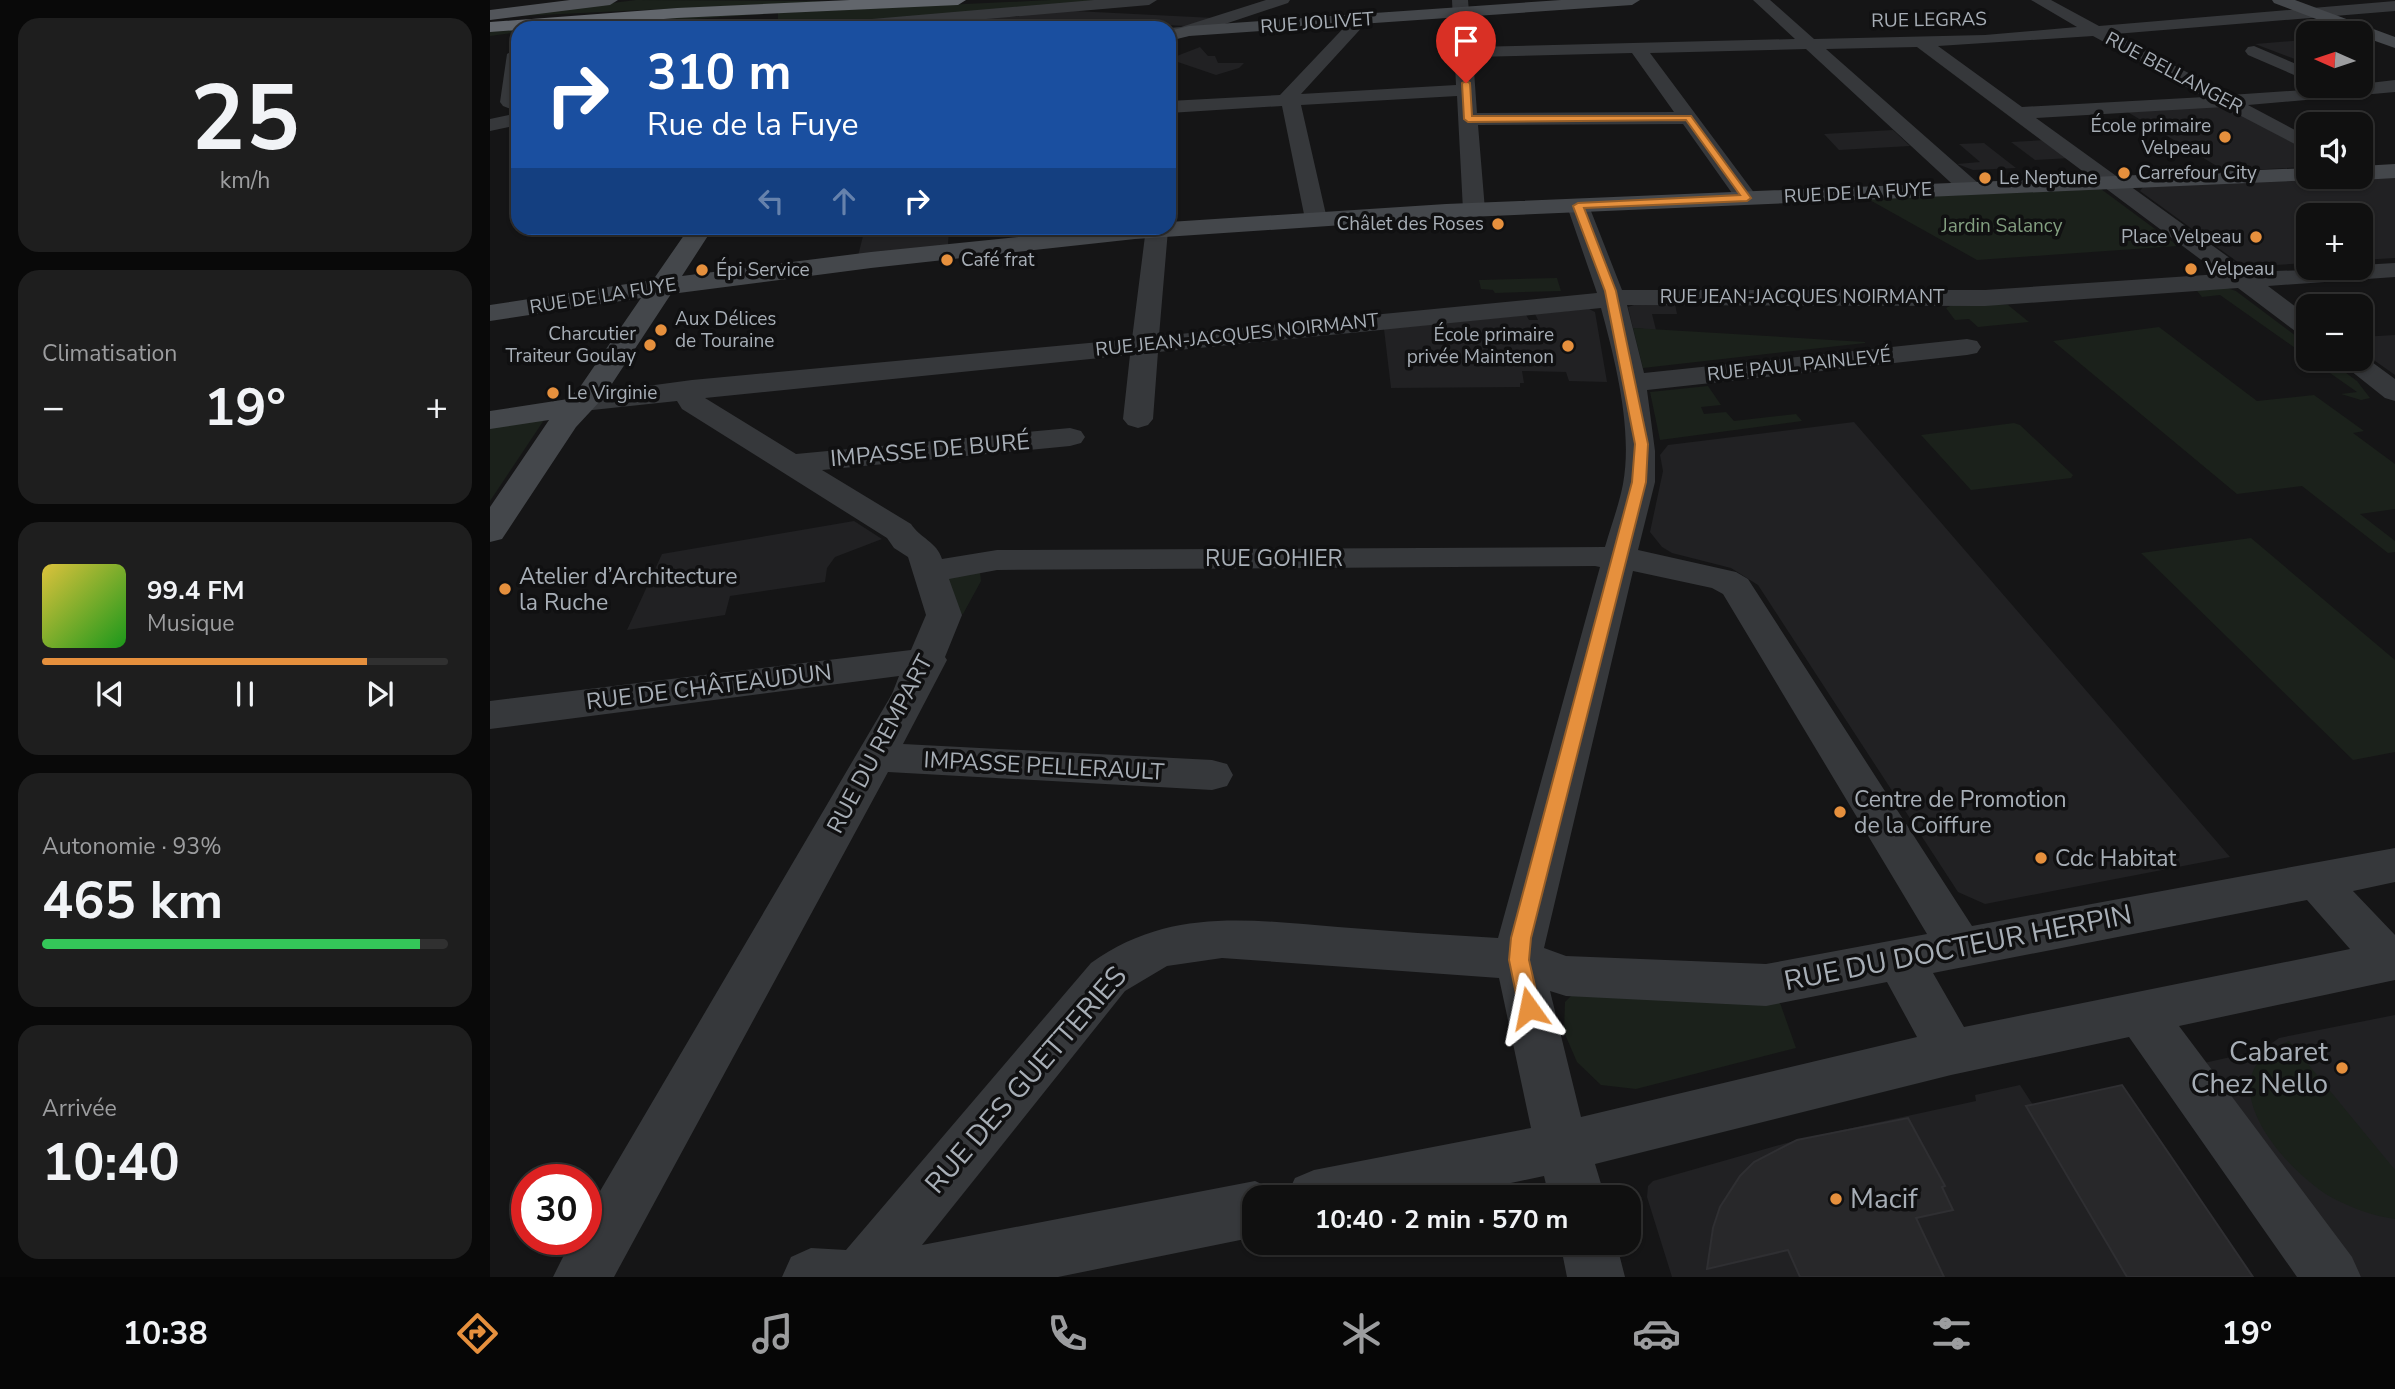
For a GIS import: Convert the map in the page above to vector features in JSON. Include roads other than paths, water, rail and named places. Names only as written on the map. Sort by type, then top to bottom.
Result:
[{"type":"highway","points":[[565,21],[958,0]]},
{"type":"highway","points":[[490,14],[837,5]]},
{"type":"highway","points":[[490,27],[511,25]]},
{"type":"main road","points":[[490,14],[610,0]]},
{"type":"main road","points":[[490,14],[564,1]]},
{"type":"street","points":[[906,21],[1149,0]]},
{"type":"street","points":[[1208,28],[1282,0]]},
{"type":"street","name":"RUE JOLIVET","points":[[1176,34],[1208,28],[1360,20],[1460,6],[1632,0]]},
{"type":"street","points":[[1761,0],[1970,188]]},
{"type":"street","name":"RUE BELLANGER","points":[[2039,0],[2296,138]]},
{"type":"street","points":[[2280,0],[2395,43]]},
{"type":"street","points":[[1460,6],[1474,210]]},
{"type":"street","name":"RUE LEGRAS","points":[[1463,52],[1995,39],[2395,6]]},
{"type":"street","points":[[1316,219],[1289,100],[1290,93],[1360,20]]},
{"type":"street","points":[[1762,23],[1810,20]]},
{"type":"street","points":[[1920,41],[2296,319]]},
{"type":"street","points":[[1637,48],[1747,198]]},
{"type":"street","points":[[2254,51],[2296,70]]},
{"type":"street","points":[[490,86],[511,82]]},
{"type":"street","points":[[2373,87],[2395,86]]},
{"type":"street","points":[[1176,107],[1466,90]]},
{"type":"street","points":[[2017,113],[2227,101],[2296,93]]},
{"type":"street","points":[[1468,119],[1688,118]]},
{"type":"street","points":[[490,125],[511,120]]},
{"type":"street","points":[[2373,172],[2395,171]]},
{"type":"street","name":"RUE DE LA FUYE","points":[[1176,228],[1474,210],[2296,175]]},
{"type":"street","points":[[1574,1185],[1546,1086],[1519,960],[1521,938],[1639,482],[1641,444],[1612,298],[1578,206]]},
{"type":"street","points":[[490,532],[696,235]]},
{"type":"street","name":"RUE DE LA FUYE","points":[[490,313],[871,260],[1096,235]]},
{"type":"street","points":[[1138,419],[1144,344],[1141,235]]},
{"type":"street","points":[[2244,279],[2395,270]]},
{"type":"street","name":"RUE JEAN-JACQUES NOIRMANT","points":[[692,389],[1612,298],[1985,298],[2244,279]]},
{"type":"street","name":"RUE PAUL PAINLEVÉ","points":[[1630,383],[1967,347]]},
{"type":"street","points":[[2366,371],[2395,392]]},
{"type":"street","points":[[490,420],[580,404],[692,389]]},
{"type":"street","name":"RUE DU REMPART","points":[[582,1277],[876,757],[928,660],[944,615],[923,552],[906,541],[899,531],[692,403],[692,389]]},
{"type":"street","name":"IMPASSE DE BURÉ","points":[[789,464],[1070,437]]},
{"type":"street","name":"RUE GOHIER","points":[[931,571],[997,560],[1595,556],[1642,561],[1724,580],[1736,587],[1959,946]]},
{"type":"street","name":"RUE DE CHÂTEAUDUN","points":[[490,715],[928,660]]},
{"type":"street","name":"IMPASSE PELLERAULT","points":[[876,757],[1212,775]]},
{"type":"street","name":"RUE DU DOCTEUR HERPIN","points":[[1519,960],[1566,976],[1766,985],[1959,946],[2395,865]]},
{"type":"street","points":[[2317,881],[2392,961]]},
{"type":"street","name":"RUE DES GUETTERIES","points":[[860,1277],[1108,977],[1126,962],[1148,951],[1205,938],[1519,960]]},
{"type":"street","points":[[1899,958],[1951,1052]]},
{"type":"street","points":[[1374,1185],[1563,1147],[1951,1052],[2392,961]]},
{"type":"street","points":[[2140,1013],[2332,1277]]},
{"type":"street","points":[[896,1277],[942,1272],[1242,1212]]},
{"type":"street","points":[[1591,1255],[1596,1277]]},
{"type":"street","points":[[811,1277],[842,1277]]},
{"type":"place","name":"École primaire Velpeau","points":[[2225,137]]},
{"type":"place","name":"Carrefour City","points":[[2124,173]]},
{"type":"place","name":"Le Neptune","points":[[1985,178]]},
{"type":"place","name":"Châlet des Roses","points":[[1498,224]]},
{"type":"place","name":"Place Velpeau","points":[[2256,237]]},
{"type":"place","name":"Café frat","points":[[947,260]]},
{"type":"place","name":"Velpeau","points":[[2191,269]]},
{"type":"place","name":"Épi Service","points":[[702,270]]},
{"type":"place","name":"Aux Délices de Touraine","points":[[661,330]]},
{"type":"place","name":"Charcutier Traiteur Goulay","points":[[650,345]]},
{"type":"place","name":"École primaire privée Maintenon","points":[[1568,346]]},
{"type":"place","name":"Le Virginie","points":[[553,393]]},
{"type":"place","name":"Atelier d’Architecture la Ruche","points":[[505,589]]},
{"type":"place","name":"Centre de Promotion de la Coiffure","points":[[1840,812]]},
{"type":"place","name":"Cdc Habitat","points":[[2041,858]]},
{"type":"place","name":"Cabaret Chez Nello","points":[[2342,1068]]},
{"type":"place","name":"Macif","points":[[1836,1199]]},
{"type":"park label","name":"Jardin Salancy","points":[[2002,226]]}]
